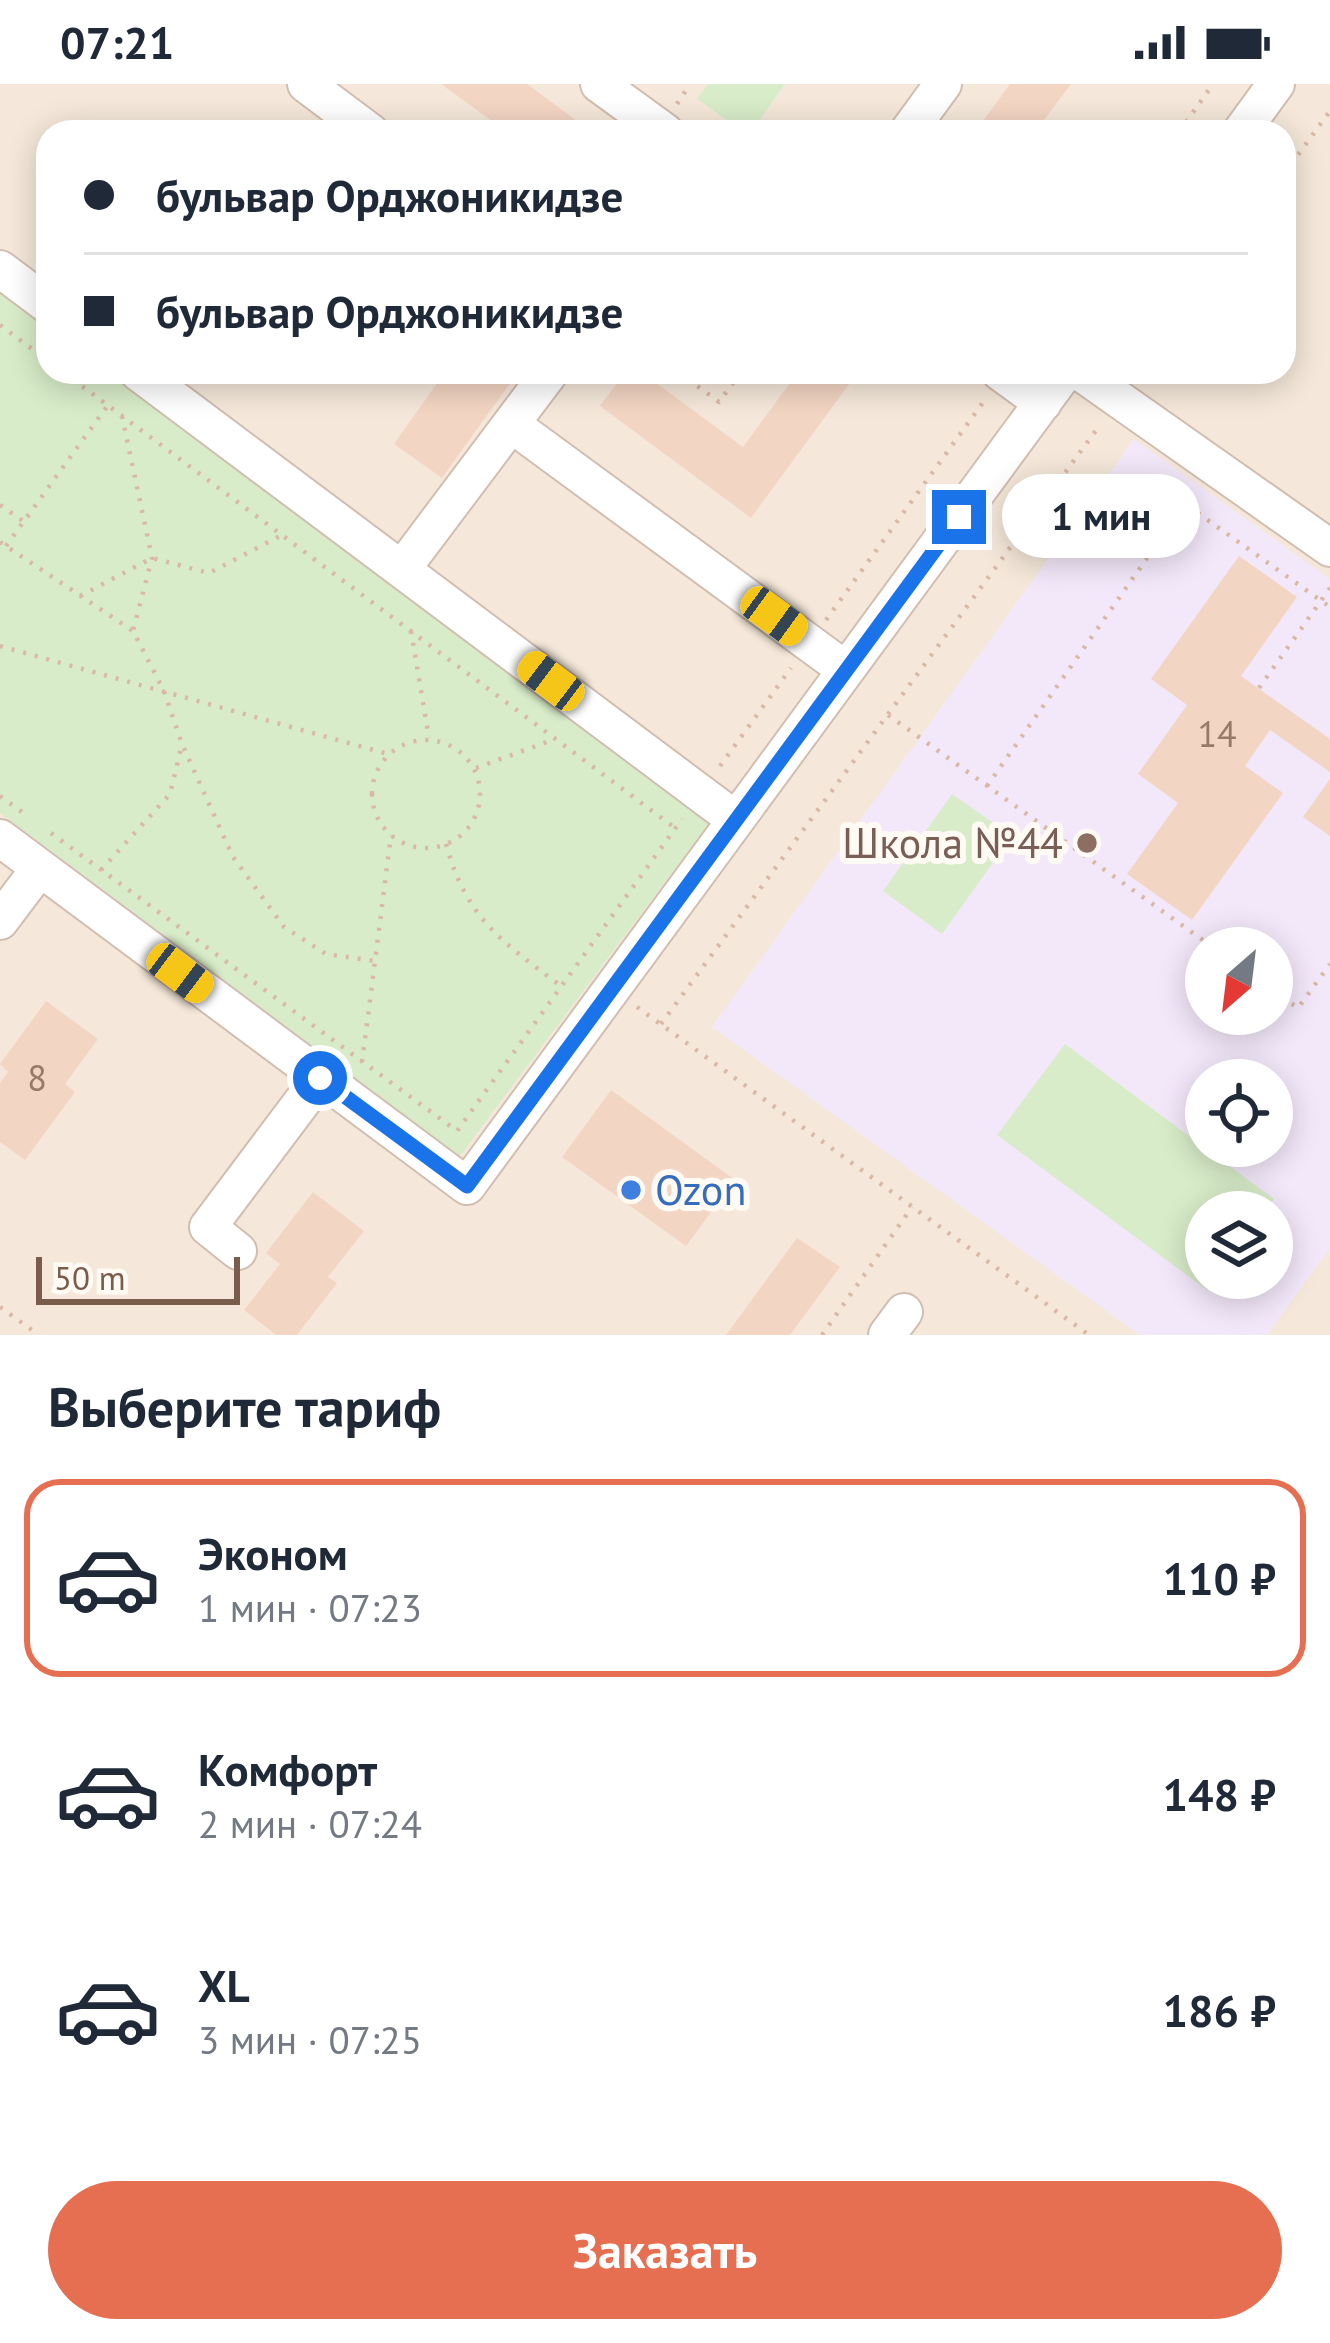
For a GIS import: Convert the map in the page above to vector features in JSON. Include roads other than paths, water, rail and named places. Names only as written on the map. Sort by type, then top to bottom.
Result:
[{"type":"street","points":[[306,84],[354,120]]},
{"type":"street","points":[[598,84],[648,120]]},
{"type":"street","points":[[917,120],[943,84]]},
{"type":"street","points":[[1250,120],[1276,84]]},
{"type":"street","points":[[0,269],[36,296]]},
{"type":"street","points":[[154,384],[736,820]]},
{"type":"street","points":[[402,569],[541,384]]},
{"type":"street","points":[[1000,384],[1043,403]]},
{"type":"street","points":[[0,838],[46,850],[320,1078],[467,1186],[1056,384]]},
{"type":"street","points":[[1097,384],[1330,548]]},
{"type":"street","points":[[526,435],[847,670]]},
{"type":"street","points":[[0,921],[46,850]]},
{"type":"street","points":[[238,1251],[208,1228],[320,1078]]},
{"type":"place","name":"Школа №44","points":[[1087,843]]},
{"type":"place","name":"Ozon","points":[[631,1190]]}]
